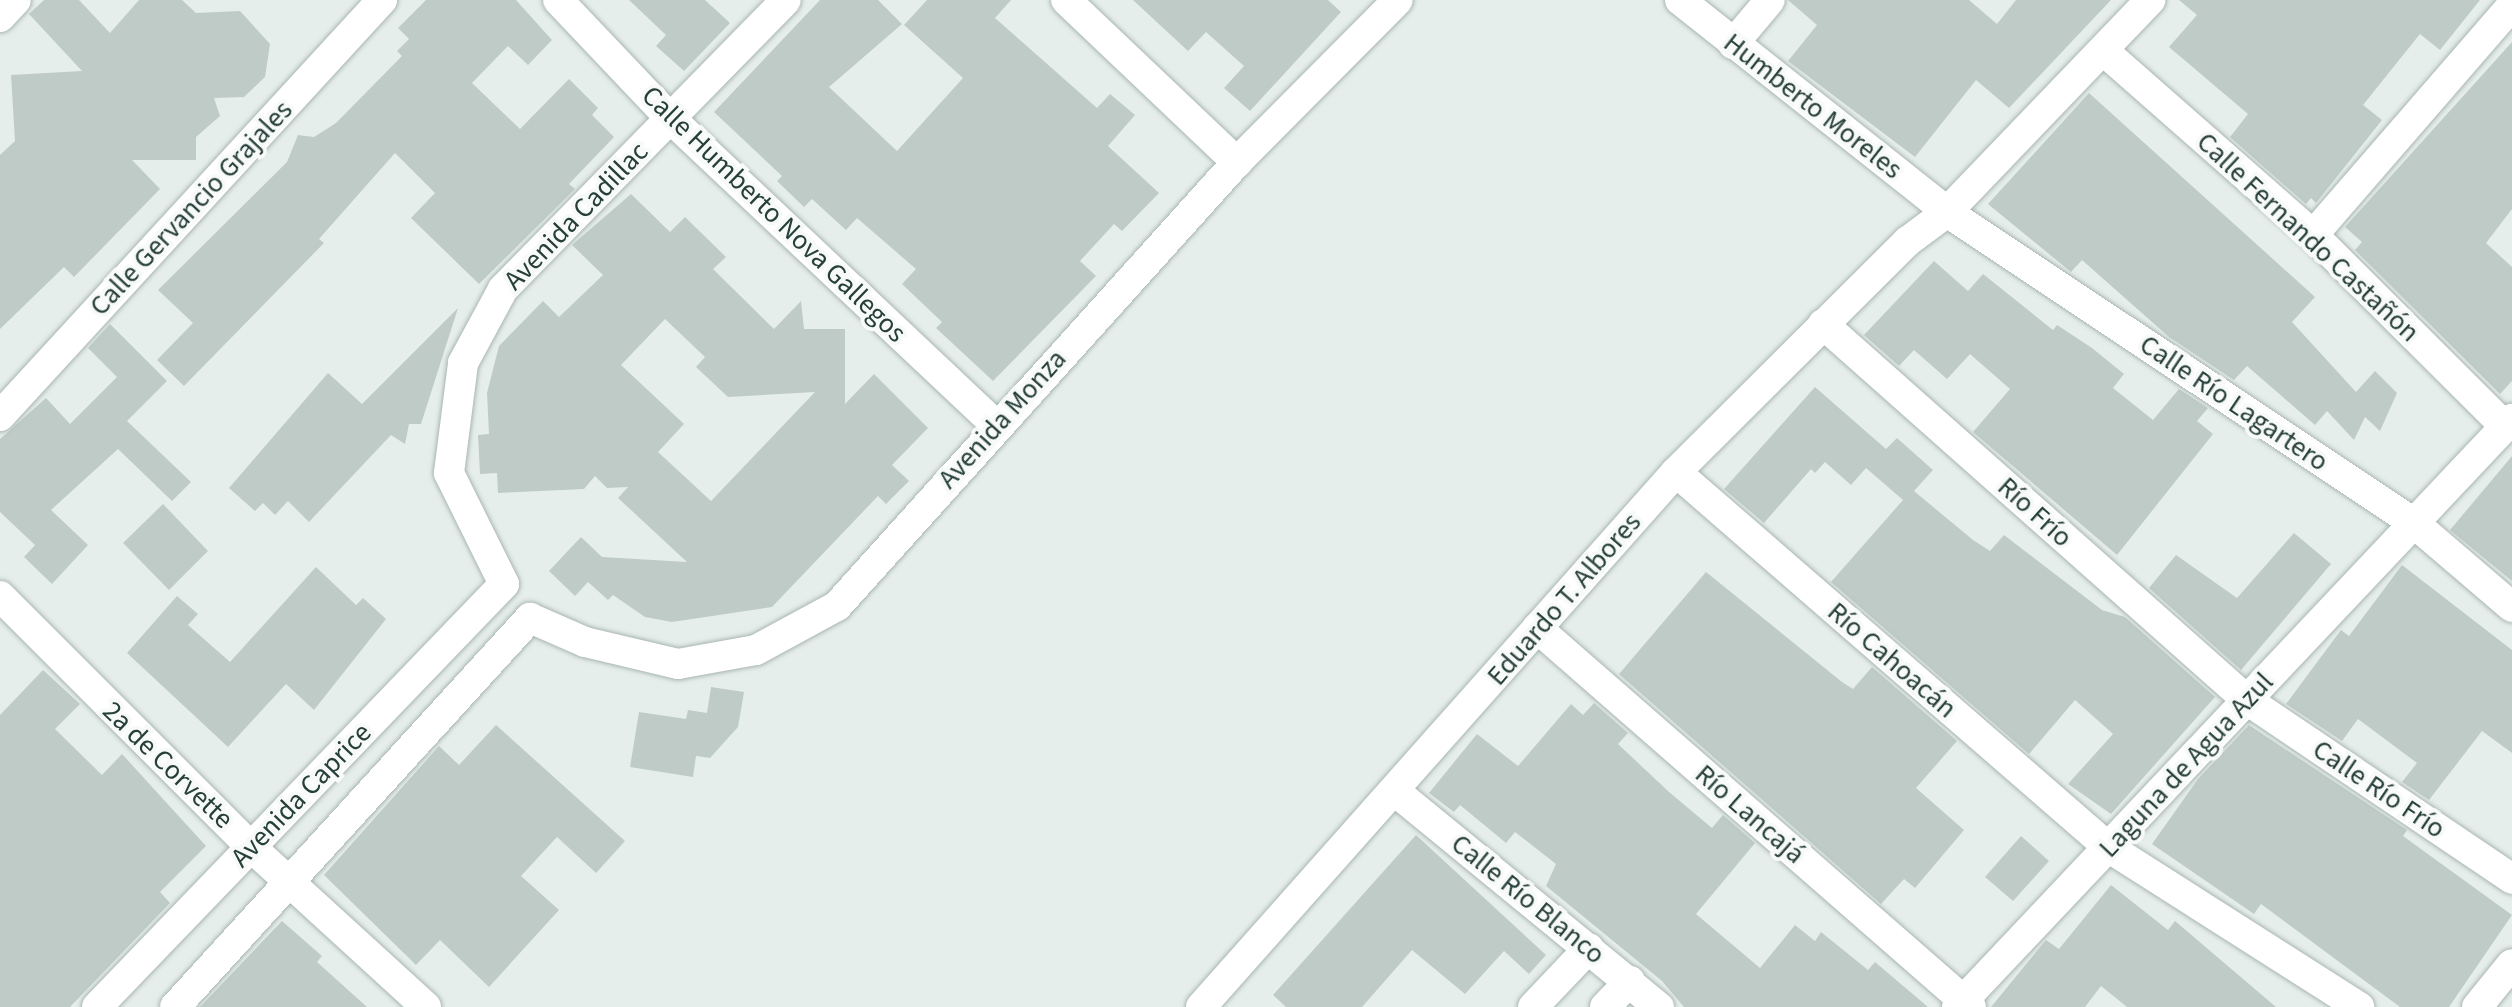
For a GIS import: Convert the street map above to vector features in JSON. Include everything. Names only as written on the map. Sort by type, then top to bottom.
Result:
[{"type":"street","name":"Calle Gervancio Grajales","points":[[0,416],[382,0]]},
{"type":"street","name":"Calle Humberto Nova Gallegos","points":[[558,0],[670,118],[995,424]]},
{"type":"street","name":"Avenida Cadillac","points":[[504,584],[449,472],[463,363],[504,289],[786,0]]},
{"type":"street","points":[[1066,0],[1236,162]]},
{"type":"street","name":"Avenida Monza","points":[[530,618],[584,642],[678,664],[756,650],[837,606],[995,424],[1236,162],[1398,0]]},
{"type":"street","name":"Humberto Moreles","points":[[1680,0],[1947,212]]},
{"type":"street","points":[[1733,44],[1770,0]]},
{"type":"street","name":"Eduardo T. Albores","points":[[1201,1007],[1396,792],[1676,472],[1908,241],[1947,212],[2106,53],[2150,0]]},
{"type":"street","points":[[2314,235],[2512,6]]},
{"type":"street","name":"Calle Fernando Castañón","points":[[2106,53],[2314,235],[2508,423]]},
{"type":"street","name":"Calle Río Lagartero","points":[[1947,212],[2414,523],[2512,607]]},
{"type":"street","name":"Río Frío","points":[[1823,324],[2247,700]]},
{"type":"street","name":"Laguna de Agua Azul","points":[[1964,1005],[2508,423]]},
{"type":"street","name":"Río Cahoacán","points":[[1676,472],[2108,848],[2359,1007]]},
{"type":"street","name":"Avenida Caprice","points":[[97,1007],[504,584]]},
{"type":"street","name":"2a de Corvette","points":[[0,596],[251,847],[426,1007]]},
{"type":"street","name":"Avenida Caprice","points":[[174,1007],[292,884],[530,618]]},
{"type":"street","name":"Río Lancajá","points":[[1537,628],[1964,1005]]},
{"type":"street","points":[[418,673],[450,707]]},
{"type":"street","name":"Calle Río Frío","points":[[2247,700],[2512,879]]},
{"type":"street","name":"Calle Río Blanco","points":[[1396,792],[1658,1007]]},
{"type":"street","points":[[1533,1007],[1589,948]]},
{"type":"street","points":[[2477,1007],[2512,964]]},
{"type":"street","points":[[1606,1007],[1630,981]]},
{"type":"building","points":[[44,0],[79,0],[110,33],[139,0],[182,0],[196,13],[240,11],[270,44],[265,77],[244,97],[214,98],[220,116],[196,137],[196,160],[132,160],[160,189],[74,277],[64,267],[0,329],[0,155],[15,141],[11,75],[82,71],[29,14]]},
{"type":"building","points":[[426,0],[516,0],[552,40],[528,65],[508,46],[472,83],[520,129],[569,79],[598,108],[592,115],[614,137],[569,184],[575,189],[479,284],[411,218],[435,193],[395,153],[319,239],[324,243],[184,386],[157,360],[193,323],[158,290],[287,162],[298,135],[314,137],[336,123],[402,56],[397,51],[409,39],[398,28]]},
{"type":"building","points":[[629,0],[705,0],[730,23],[684,71],[656,46],[666,35]]},
{"type":"building","points":[[820,0],[878,0],[902,24],[829,87],[897,151],[963,78],[904,25],[927,0],[1011,0],[995,18],[1097,108],[1110,94],[1135,115],[1108,146],[1159,193],[1122,231],[1114,224],[1080,261],[1096,276],[993,381],[936,328],[942,322],[902,284],[916,269],[857,218],[846,230],[812,199],[804,207],[777,181],[782,176],[714,112]]},
{"type":"building","points":[[1133,0],[1328,0],[1341,12],[1250,111],[1224,88],[1244,66],[1206,32],[1188,51]]},
{"type":"building","points":[[1788,0],[1969,0],[1997,24],[2016,0],[2111,0],[2009,108],[1976,80],[1915,157],[1788,61],[1817,25]]},
{"type":"building","points":[[2179,0],[2480,0],[2440,50],[2420,34],[2363,105],[2382,120],[2316,203],[2311,198],[2306,204],[2230,137],[2248,114],[2169,47],[2197,15]]},
{"type":"building","points":[[2512,42],[2512,209],[2486,243],[2512,267],[2512,381],[2500,394],[2355,250],[2362,242],[2345,227]]},
{"type":"building","points":[[2089,93],[2315,297],[2292,322],[2356,392],[2375,371],[2397,393],[2380,431],[2365,417],[2354,440],[2327,411],[2315,425],[2247,366],[2234,380],[2169,337],[2082,260],[2071,272],[1988,204]]},
{"type":"building","points":[[631,194],[670,232],[685,217],[726,257],[713,269],[774,329],[801,301],[804,329],[845,329],[845,404],[874,374],[928,428],[892,465],[909,481],[886,504],[878,496],[772,607],[672,622],[645,617],[613,595],[608,600],[588,582],[575,596],[549,571],[581,537],[602,557],[687,562],[618,498],[628,487],[607,488],[595,476],[584,489],[498,493],[497,473],[480,474],[478,435],[489,434],[487,393],[499,346],[543,301],[559,317],[603,275],[572,245]],"holes":[[[665,319],[705,357],[696,367],[728,397],[815,392],[711,501],[658,452],[684,424],[621,365]]]},
{"type":"building","points":[[1934,261],[1968,291],[1983,274],[2053,330],[2057,325],[2092,348],[2124,374],[2113,388],[2153,420],[2179,389],[2208,408],[2197,421],[2213,434],[2117,555],[1973,432],[2010,389],[1970,354],[1947,379],[1914,350],[1899,366],[1864,335]]},
{"type":"building","points":[[458,308],[421,424],[409,424],[405,444],[391,435],[309,522],[288,501],[275,515],[263,503],[255,511],[229,488],[328,373],[362,404]]},
{"type":"building","points":[[110,324],[167,381],[127,421],[191,482],[172,501],[118,449],[51,510],[88,545],[52,584],[24,557],[35,545],[0,512],[0,439],[46,398],[70,424],[117,377],[88,348]]},
{"type":"building","points":[[1815,387],[1886,449],[1897,438],[1933,470],[1914,491],[1973,540],[1990,551],[2004,535],[2102,610],[2125,617],[2215,697],[2111,814],[2068,784],[2113,734],[2075,700],[2029,754],[1831,582],[1903,500],[1866,468],[1851,485],[1825,462],[1815,473],[1811,469],[1764,523],[1724,489]]},
{"type":"building","points":[[2512,456],[2512,581],[2450,530]]},
{"type":"building","points":[[163,504],[208,551],[169,590],[123,543]]},
{"type":"building","points":[[2294,533],[2331,564],[2241,670],[2149,588],[2176,555],[2237,598]]},
{"type":"building","points":[[2402,565],[2512,650],[2512,753],[2482,731],[2429,800],[2402,782],[2417,763],[2358,719],[2342,741],[2286,704],[2341,630],[2349,636]]},
{"type":"building","points":[[316,567],[356,605],[363,598],[386,619],[314,710],[286,684],[228,747],[127,653],[177,596],[198,614],[188,625],[230,662]]},
{"type":"building","points":[[1706,572],[1842,682],[1853,689],[1872,667],[1957,741],[1916,788],[1964,830],[1915,888],[1904,879],[1881,904],[1619,674]]},
{"type":"building","points":[[43,670],[80,704],[55,729],[102,775],[122,754],[206,846],[160,892],[170,903],[70,1007],[0,1007],[0,715]]},
{"type":"building","points":[[711,687],[744,692],[738,727],[710,758],[696,756],[693,777],[630,767],[639,712],[686,719],[688,710],[707,713]]},
{"type":"building","points":[[1594,703],[1628,733],[1618,744],[1669,792],[1712,828],[1723,815],[1755,843],[1696,914],[1760,968],[1795,925],[1815,941],[1821,932],[1868,970],[1875,962],[1928,1007],[1684,1007],[1662,981],[1546,886],[1556,864],[1515,832],[1506,843],[1460,805],[1454,812],[1429,793],[1477,734],[1518,766],[1571,704],[1583,715]]},
{"type":"building","points":[[496,725],[625,841],[596,873],[557,837],[521,876],[559,910],[489,987],[440,940],[416,965],[324,875],[439,746],[459,765]]},
{"type":"building","points":[[2249,725],[2407,830],[2403,836],[2512,915],[2449,1007],[2400,1007],[2261,904],[2254,914],[2152,844],[2198,779]]},
{"type":"building","points":[[1416,835],[1546,955],[1529,974],[1504,951],[1465,994],[1412,950],[1362,1007],[1286,1007],[1273,995]]},
{"type":"building","points":[[2021,836],[2049,861],[2013,901],[1985,877]]},
{"type":"building","points":[[2111,885],[2168,930],[2175,921],[2276,1007],[2127,1007],[2101,986],[2085,1007],[1991,1007],[2046,940],[2059,949]]},
{"type":"building","points":[[282,921],[322,956],[317,962],[367,1007],[200,1007]]}]
